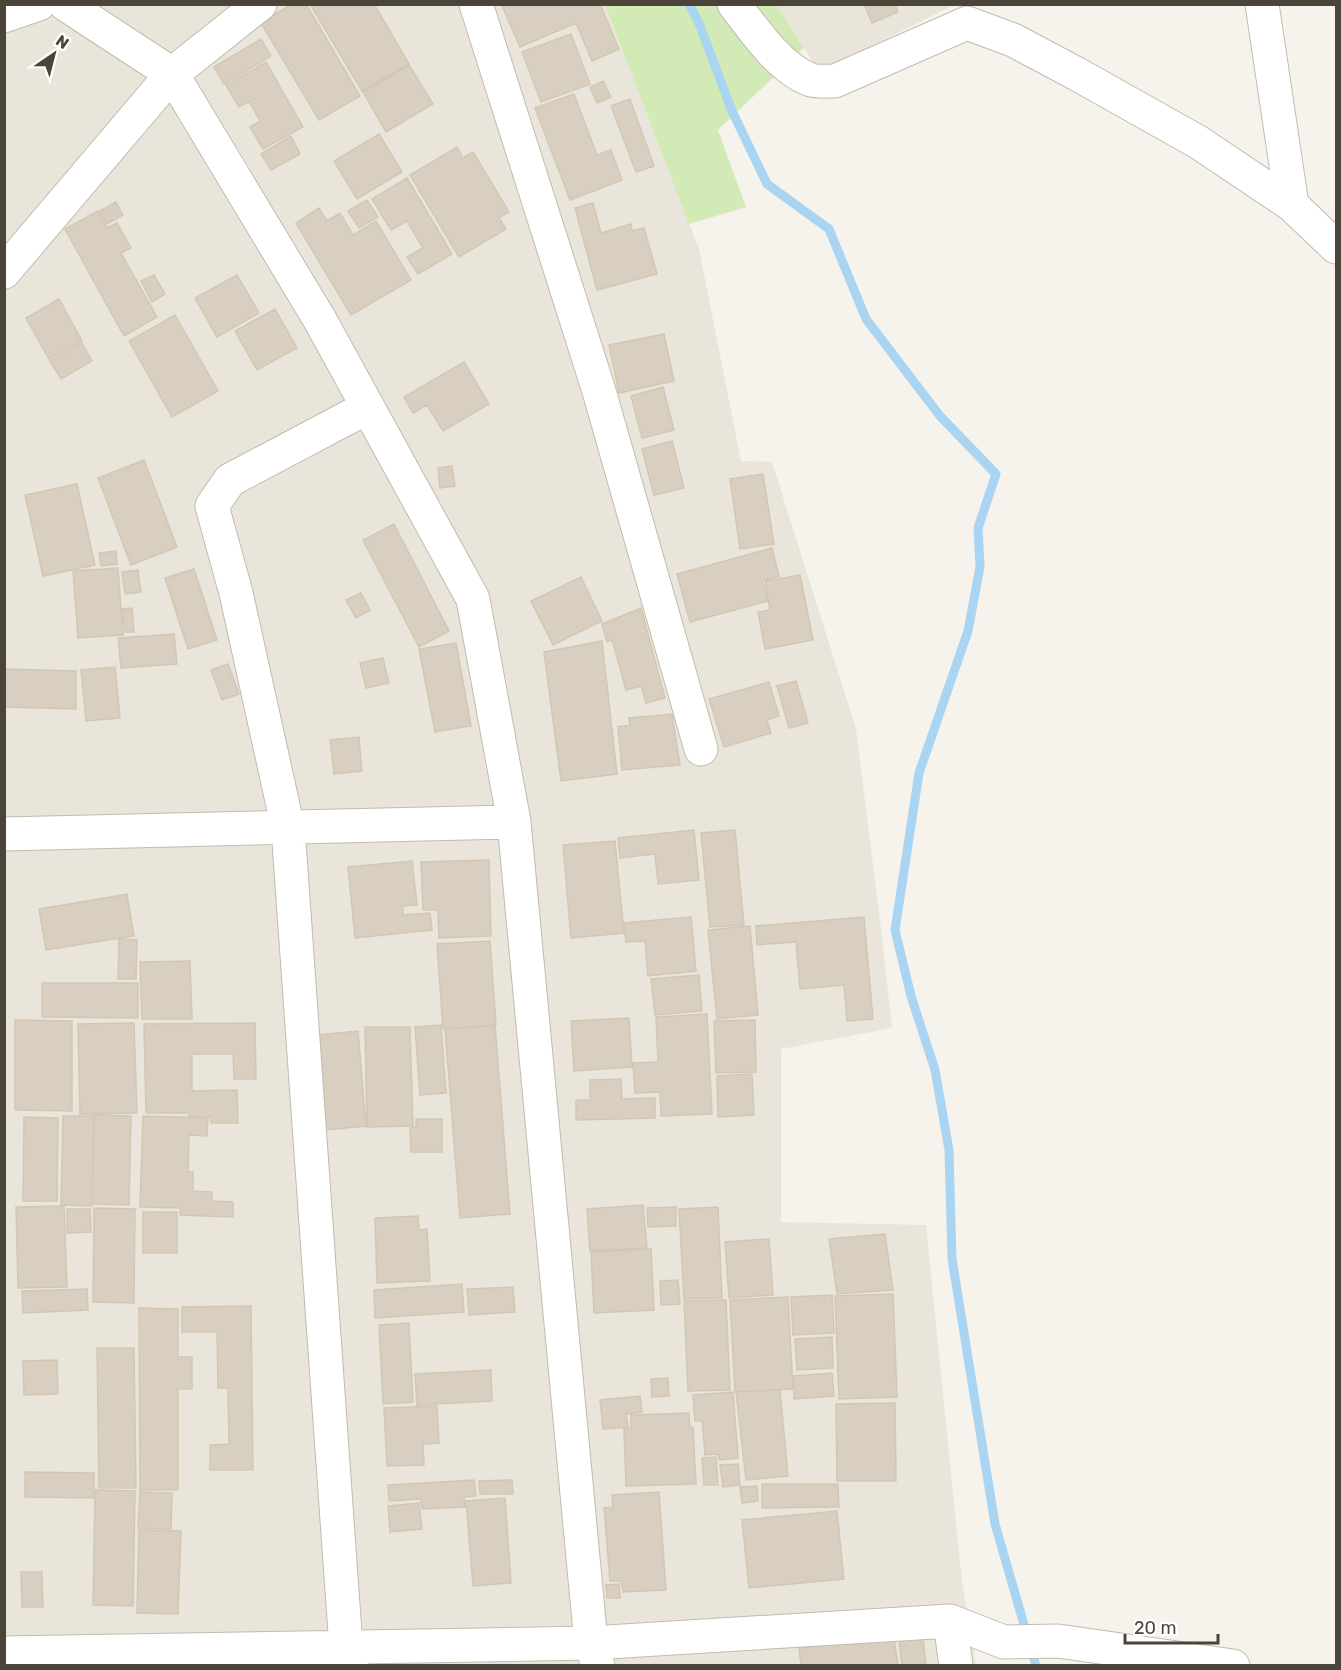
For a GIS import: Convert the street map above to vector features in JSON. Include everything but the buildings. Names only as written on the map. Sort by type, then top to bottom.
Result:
[{"type":"street","points":[[4,16],[39,4]]},
{"type":"street","points":[[65,4],[172,74],[320,320],[473,599],[514,822],[594,1654]]},
{"type":"street","points":[[4,272],[172,74],[260,4]]},
{"type":"street","points":[[476,4],[599,391],[701,749]]},
{"type":"street","points":[[734,4],[761,39],[792,70],[813,81],[835,81],[977,14],[1014,40],[1198,142],[1292,205],[1336,247]]},
{"type":"street","points":[[1262,4],[1292,205]]},
{"type":"street","points":[[349,1656],[288,828],[236,593],[212,506],[230,480],[368,407]]},
{"type":"street","points":[[4,834],[514,822]]},
{"type":"street","points":[[950,1621],[956,1665]]},
{"type":"street","points":[[4,1653],[349,1656],[594,1654],[950,1621],[1004,1642],[1058,1641],[1233,1665]]},
{"type":"shaded area","points":[[5,5],[605,5],[699,249],[741,461],[772,462],[856,729],[892,1028],[781,1049],[781,1222],[926,1225],[962,1582],[976,1665],[5,1666]]},
{"type":"shaded area","points":[[777,5],[954,5],[819,72]]},
{"type":"green space","points":[[605,5],[777,5],[804,48],[718,130],[746,207],[689,224]]},
{"type":"waterway","points":[[689,4],[699,23],[732,111],[767,184],[829,229],[866,319],[940,416],[996,474],[978,528],[980,567],[968,631],[919,773],[895,930],[911,996],[935,1070],[949,1150],[952,1259],[995,1524],[1036,1666]]}]
